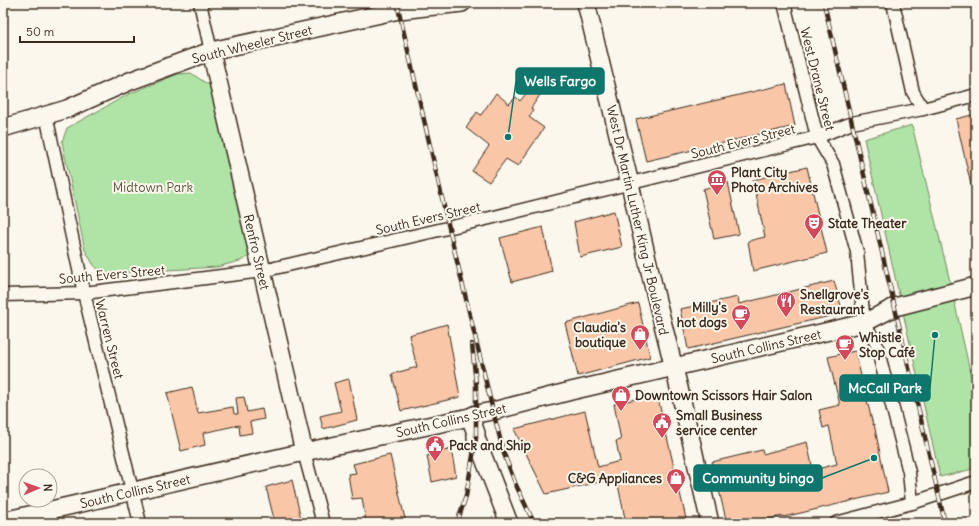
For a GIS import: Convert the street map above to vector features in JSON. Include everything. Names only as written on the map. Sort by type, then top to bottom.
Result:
[{"type":"street","points":[[200,3],[211,51]]},
{"type":"street","name":"South Wheeler Street","points":[[3,128],[67,109],[130,81],[211,51],[399,10],[462,3]]},
{"type":"street","name":"West Dr Martin Luther King Jr Boulevard","points":[[586,3],[710,523]]},
{"type":"street","name":"West Drane Street","points":[[784,3],[817,137],[833,164],[857,252],[864,323]]},
{"type":"street","points":[[893,3],[913,92],[923,109]]},
{"type":"street","name":"Renfro Street","points":[[211,51],[304,452]]},
{"type":"street","name":"South Evers Street","points":[[3,295],[84,293],[262,271],[630,184],[817,137],[852,123],[923,109],[976,95]]},
{"type":"street","name":"Warren Street","points":[[46,115],[84,293],[140,523]]},
{"type":"street","name":"South Collins Street","points":[[3,521],[304,452],[470,417],[476,414],[864,323],[895,307],[976,286]]},
{"type":"street","points":[[864,323],[876,343],[909,472],[912,503]]},
{"type":"street","points":[[470,417],[476,433],[476,438],[509,523]]},
{"type":"street","points":[[304,452],[323,523]]},
{"type":"street","points":[[836,523],[912,503],[976,482]]},
{"type":"green space","name":"Midtown Park","points":[[191,73],[211,85],[249,246],[248,257],[240,261],[217,267],[102,274],[93,264],[85,250],[62,142],[67,128],[129,94],[178,74]]},
{"type":"green space","points":[[912,125],[948,273],[976,398],[976,467],[940,477],[864,139]]},
{"type":"building","points":[[534,84],[542,92],[531,108],[533,111],[529,117],[544,128],[518,166],[506,159],[489,182],[472,171],[489,146],[466,128],[477,112],[481,115],[496,93],[509,104],[516,97],[520,101]]},
{"type":"building","points":[[786,84],[795,126],[646,161],[636,119]]},
{"type":"building","points":[[976,114],[976,185],[971,185],[956,119]]},
{"type":"building","points":[[807,167],[827,253],[753,271],[748,241],[765,237],[753,180]]},
{"type":"building","points":[[728,182],[739,234],[714,239],[703,189]]},
{"type":"building","points":[[614,211],[622,247],[580,257],[574,222]]},
{"type":"building","points":[[543,227],[552,271],[512,282],[500,238]]},
{"type":"building","points":[[834,281],[843,313],[688,349],[680,309],[738,297],[739,304]]},
{"type":"building","points":[[638,303],[650,357],[578,376],[565,323]]},
{"type":"building","points":[[447,324],[460,397],[401,411],[392,374],[417,367],[409,335]]},
{"type":"building","points":[[855,351],[873,425],[874,424],[888,492],[784,517],[750,523],[727,523],[712,462],[762,450],[763,454],[807,442],[813,470],[837,464],[829,426],[823,428],[819,410],[840,405],[828,357]]},
{"type":"building","points":[[349,379],[357,420],[323,429],[320,416],[341,411],[334,383]]},
{"type":"building","points":[[192,387],[198,413],[233,407],[234,414],[238,414],[236,398],[244,397],[247,412],[262,409],[264,419],[250,422],[252,433],[240,435],[239,425],[203,433],[205,445],[181,451],[167,393]]},
{"type":"building","points":[[657,394],[687,523],[626,523],[617,480],[605,483],[604,481],[546,494],[514,429],[585,411],[598,467],[620,461],[616,441],[621,440],[614,404]]},
{"type":"building","points":[[451,449],[456,476],[432,482],[427,456]]},
{"type":"building","points":[[390,455],[406,523],[366,523],[362,498],[352,499],[348,474],[356,473],[353,464]]},
{"type":"building","points":[[292,480],[302,523],[275,523],[266,487]]},
{"type":"railway","points":[[397,3],[449,228],[504,454],[516,485],[534,523]]},
{"type":"railway","points":[[824,3],[945,523]]},
{"type":"railway","points":[[457,523],[466,496],[476,438],[476,384],[472,344]]},
{"type":"place","name":"Wells Fargo","points":[[508,137]]},
{"type":"place","name":"Plant City Photo Archives","points":[[717,196]]},
{"type":"place","name":"State Theater","points":[[814,240]]},
{"type":"place","name":"Snellgrove's Restaurant","points":[[786,318]]},
{"type":"place","name":"Milly's hot dogs","points":[[741,331]]},
{"type":"place","name":"McCall Park","points":[[935,335]]},
{"type":"place","name":"Claudia's boutique","points":[[640,351]]},
{"type":"place","name":"Whistle Stop Café","points":[[845,361]]},
{"type":"place","name":"Downtown Scissors Hair Salon","points":[[621,412]]},
{"type":"place","name":"Small Business service center","points":[[662,439]]},
{"type":"place","name":"Community bingo","points":[[874,458]]},
{"type":"place","name":"Pack and Ship","points":[[435,462]]},
{"type":"place","name":"C&G Appliances","points":[[676,495]]}]
